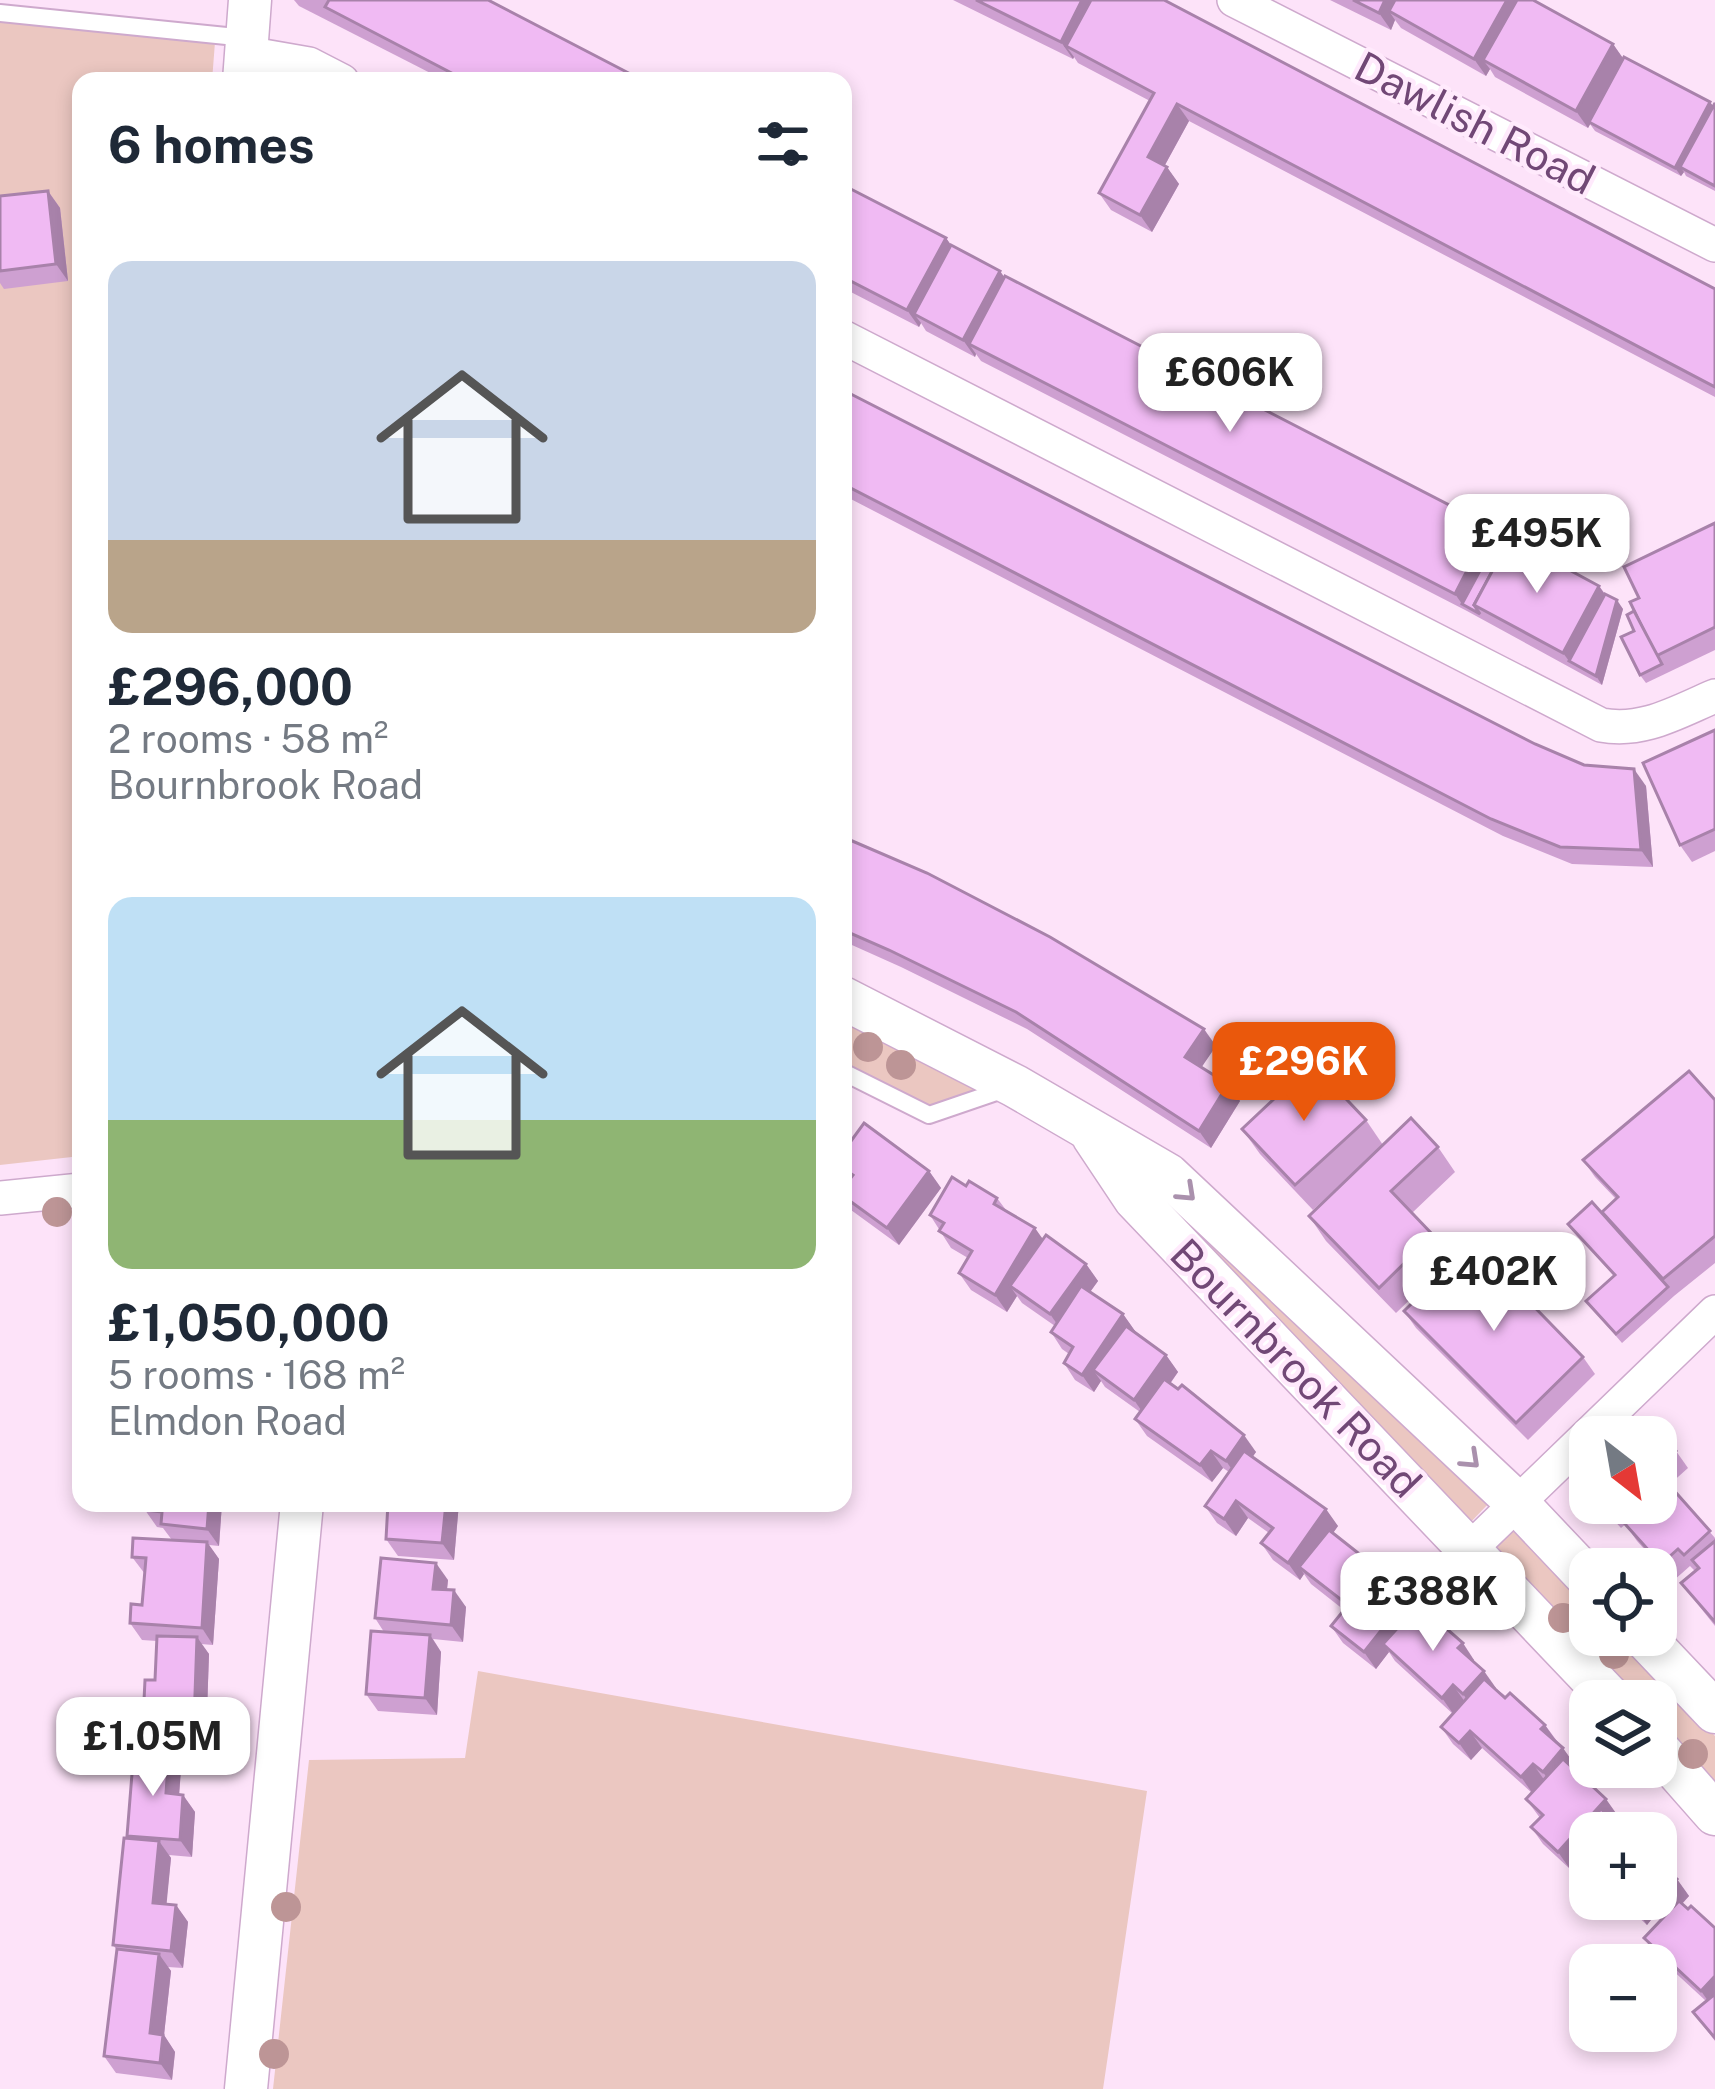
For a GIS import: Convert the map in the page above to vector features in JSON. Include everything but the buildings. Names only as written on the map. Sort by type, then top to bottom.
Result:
[{"type":"street","name":"Dawlish Road","points":[[1234,0],[1715,245]]},
{"type":"street","points":[[247,43],[325,72]]},
{"type":"street","points":[[852,342],[1601,724],[1624,729],[1647,725],[1715,696]]},
{"type":"street","name":"Bournbrook Road","points":[[852,1003],[1015,1085],[1168,1174],[1517,1503],[1569,1558]]},
{"type":"street","name":"Bournbrook Road","points":[[1089,1130],[1135,1199],[1593,1680]]},
{"type":"street","points":[[0,1198],[72,1191]]},
{"type":"street","points":[[1470,1549],[1715,1312]]},
{"type":"street","points":[[246,2089],[301,1512]]},
{"type":"street","points":[[1662,1656],[1715,1712]]},
{"type":"street","points":[[1677,1771],[1715,1814]]},
{"type":"lane","points":[[0,13],[247,43]]},
{"type":"lane","points":[[852,1076],[929,1115],[1015,1085]]},
{"type":"shaded area","points":[[0,14],[215,42],[213,72],[72,72],[72,1157],[0,1165]]},
{"type":"shaded area","points":[[852,1006],[1007,1085],[930,1111],[852,1072]]},
{"type":"shaded area","points":[[1147,1181],[1492,1500],[1466,1527]]},
{"type":"shaded area","points":[[1514,1525],[1569,1582],[1569,1630],[1491,1550]]},
{"type":"shaded area","points":[[1595,1656],[1639,1656],[1662,1680],[1618,1680]]},
{"type":"shaded area","points":[[478,1671],[1147,1791],[1103,2089],[273,2089],[309,1760],[465,1758]]},
{"type":"shaded area","points":[[1677,1696],[1715,1736],[1715,1784],[1677,1741]]}]
